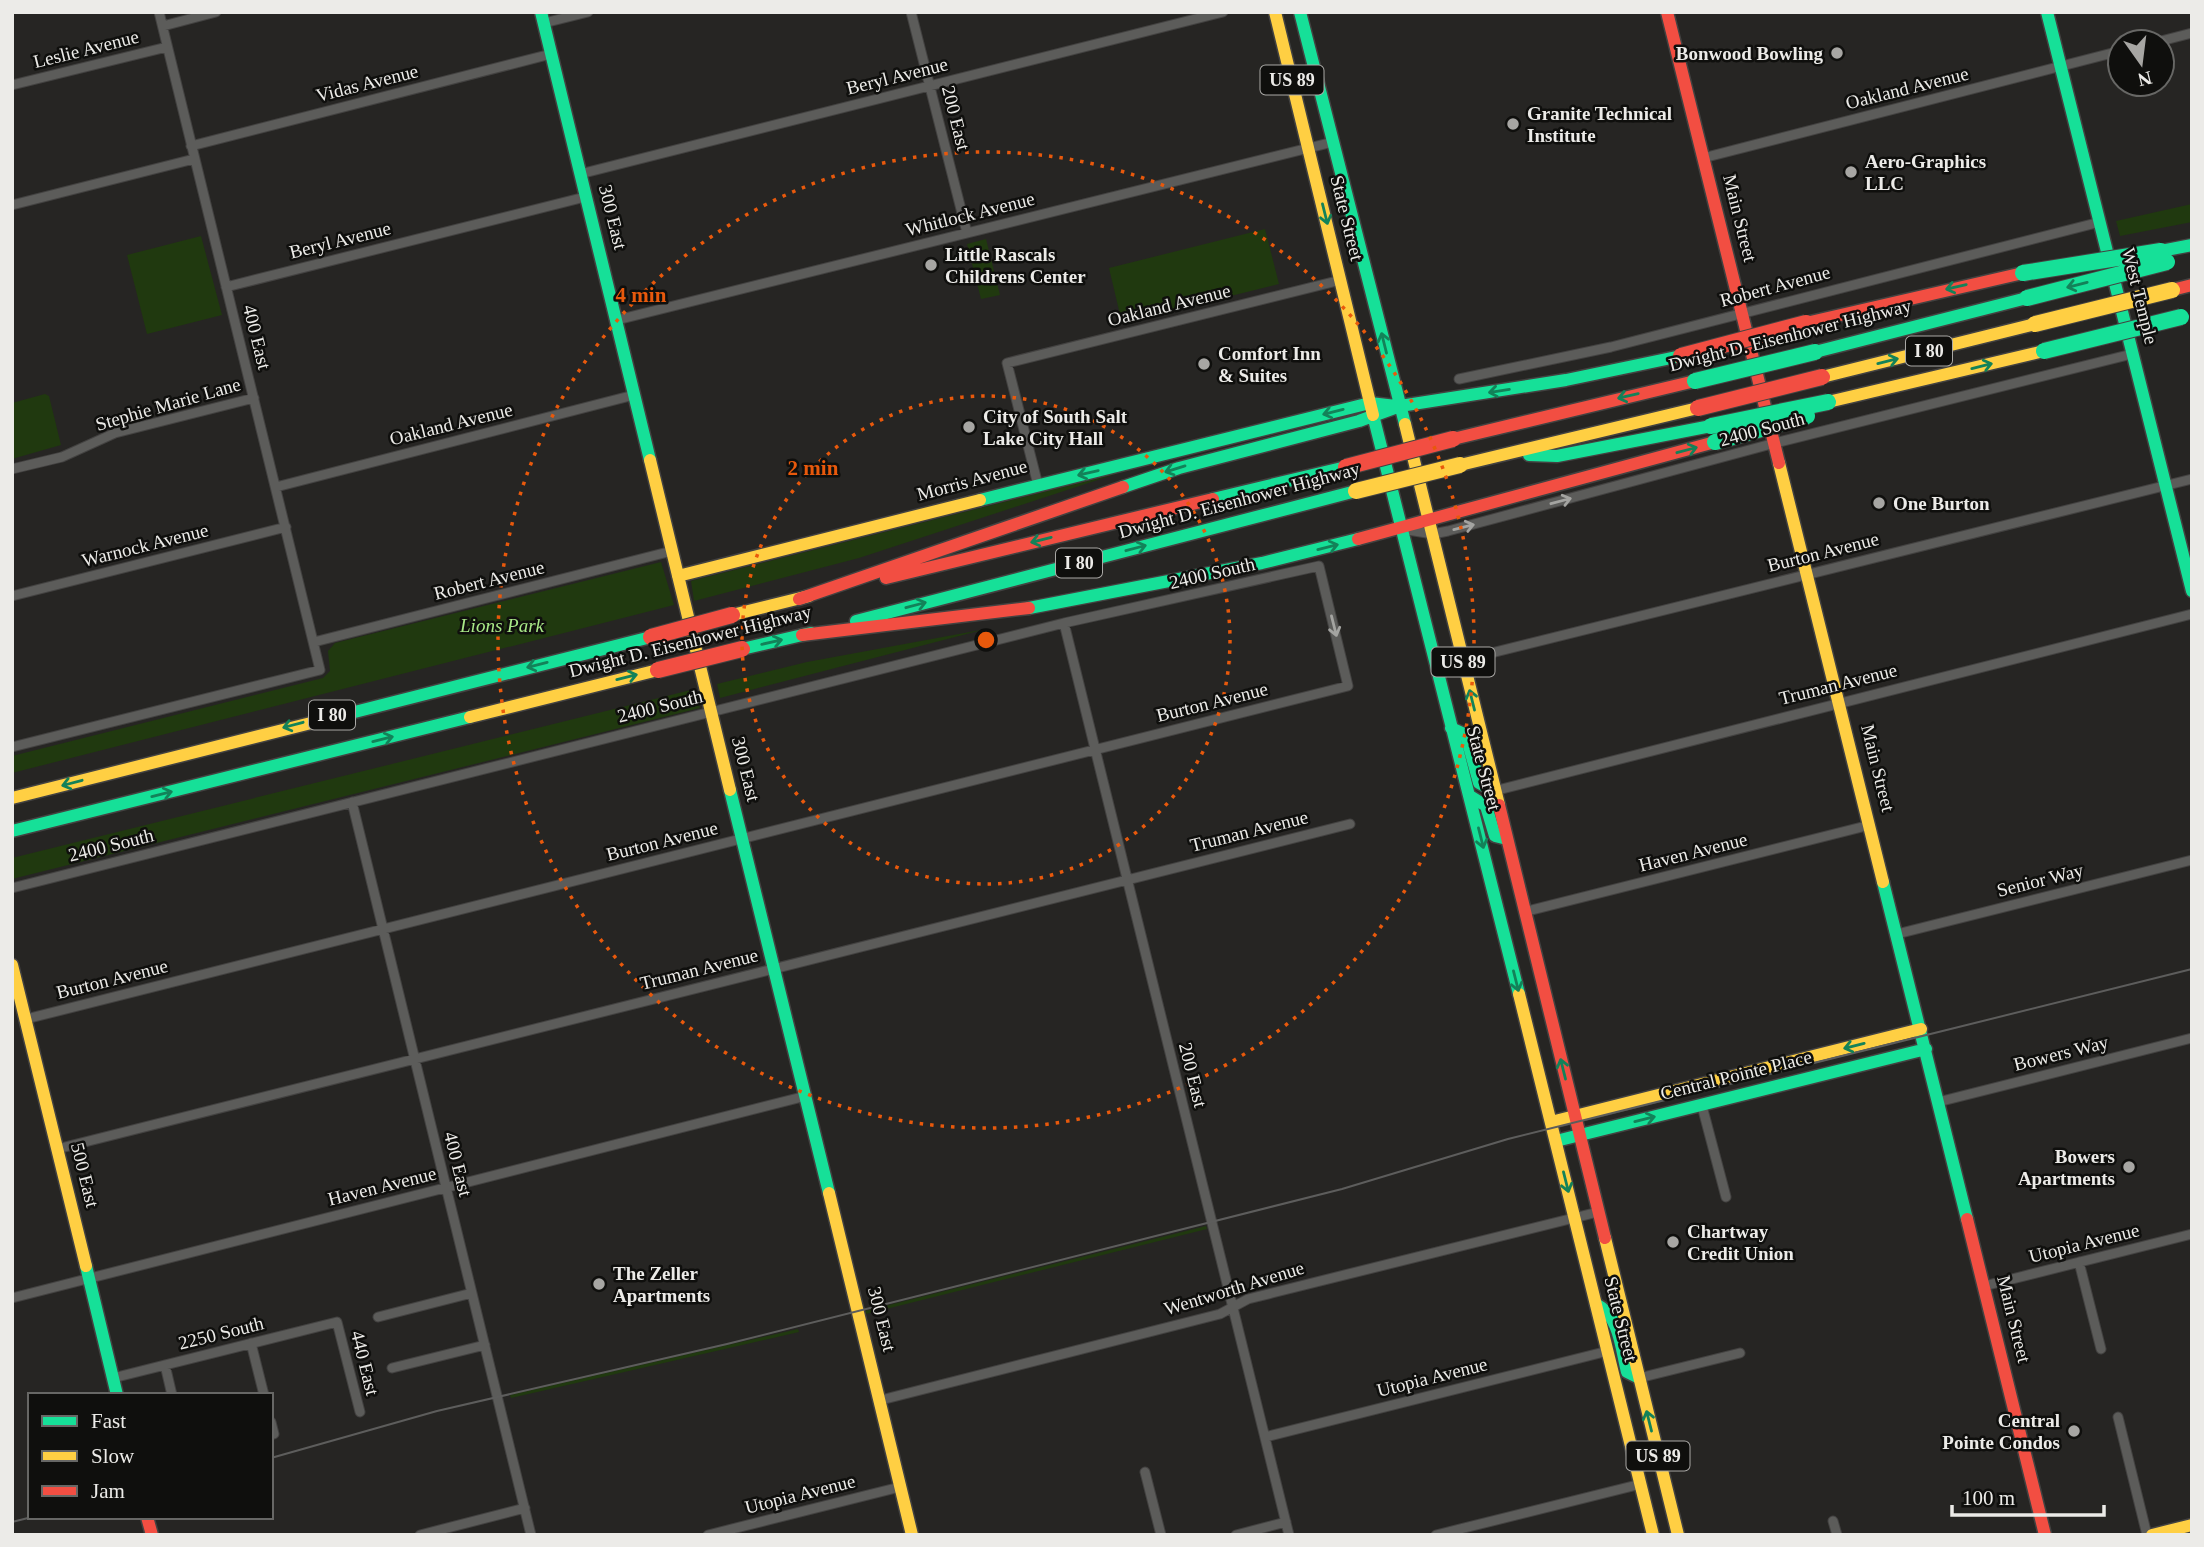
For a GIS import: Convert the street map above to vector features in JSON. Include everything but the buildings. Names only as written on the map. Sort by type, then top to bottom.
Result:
[{"type":"main road","name":"State Street","points":[[1275,12],[1371,410],[1451,728],[1471,796],[1653,1535]]},
{"type":"main road","name":"State Street","points":[[1300,12],[1431,527],[1678,1535]]},
{"type":"main road","name":"Main Street","points":[[1667,12],[2045,1535]]},
{"type":"main road","name":"West Temple","points":[[2046,12],[2192,590]]},
{"type":"main road","name":"300 East","points":[[542,18],[773,969],[881,1399],[912,1535]]},
{"type":"main road","points":[[799,599],[1180,468],[1371,410],[1566,380],[1681,356],[1806,323],[2023,273],[2164,257],[2192,245]]},
{"type":"main road","name":"Dwight D. Eisenhower Highway","points":[[13,798],[733,615],[1815,352],[2027,298],[2164,257],[2192,255]]},
{"type":"main road","name":"Dwight D. Eisenhower Highway","points":[[18,830],[802,635],[1356,491],[2192,285]]},
{"type":"main road","points":[[802,635],[995,614],[1262,563],[1401,529],[1431,527],[1713,434],[2186,315]]},
{"type":"main road","name":"Morris Avenue","points":[[678,576],[1038,485],[1371,410]]},
{"type":"main road","points":[[1509,454],[1557,456],[1713,434]]},
{"type":"main road","points":[[1451,728],[1466,735],[1479,783],[1494,791]]},
{"type":"main road","points":[[1471,796],[1486,806],[1495,836],[1506,839]]},
{"type":"main road","name":"500 East","points":[[13,968],[117,1393]]},
{"type":"main road","name":"Central Pointe Place","points":[[1551,1122],[1921,1030]]},
{"type":"main road","name":"Central Pointe Place","points":[[1556,1141],[1926,1049]]},
{"type":"main road","points":[[1596,1304],[1607,1309],[1627,1371],[1639,1378]]},
{"type":"main road","points":[[2150,1535],[2192,1525]]},
{"type":"street","name":"400 East","points":[[12,747],[320,670],[159,12]]},
{"type":"street","name":"Leslie Avenue","points":[[163,26],[216,12]]},
{"type":"street","points":[[542,18],[588,12]]},
{"type":"street","name":"200 East","points":[[911,12],[967,233]]},
{"type":"street","name":"Beryl Avenue","points":[[580,174],[1223,12]]},
{"type":"street","name":"Leslie Avenue","points":[[12,85],[167,47]]},
{"type":"street","name":"Vidas Avenue","points":[[191,146],[551,54]]},
{"type":"street","name":"Oakland Avenue","points":[[1703,158],[2106,55]]},
{"type":"street","name":"Whitlock Avenue","points":[[617,320],[1333,142]]},
{"type":"street","points":[[12,205],[194,159]]},
{"type":"street","name":"Beryl Avenue","points":[[226,287],[585,197]]},
{"type":"street","name":"Robert Avenue","points":[[1459,379],[1611,347],[2099,222]]},
{"type":"street","name":"Oakland Avenue","points":[[1038,485],[1007,363],[1340,280]]},
{"type":"street","name":"2400 South","points":[[1431,527],[2132,355]]},
{"type":"street","name":"Oakland Avenue","points":[[276,486],[634,395]]},
{"type":"street","name":"Stephie Marie Lane","points":[[12,469],[62,457],[115,433],[254,398]]},
{"type":"street","name":"Burton Avenue","points":[[1462,660],[2192,479]]},
{"type":"street","name":"Warnock Avenue","points":[[12,596],[286,527]]},
{"type":"street","name":"Robert Avenue","points":[[314,642],[673,551]]},
{"type":"street","name":"2400 South","points":[[12,888],[1064,623],[1319,566],[1348,686]]},
{"type":"street","name":"Truman Avenue","points":[[1494,791],[2192,614]]},
{"type":"street","name":"200 East","points":[[1064,623],[1289,1535]]},
{"type":"street","name":"Burton Avenue","points":[[26,1019],[1348,686]]},
{"type":"street","name":"400 East","points":[[352,802],[531,1535]]},
{"type":"street","name":"Truman Avenue","points":[[57,1149],[1350,824]]},
{"type":"street","name":"Haven Avenue","points":[[1524,912],[1870,825]]},
{"type":"street","name":"Senior Way","points":[[1897,934],[2192,860]]},
{"type":"street","name":"Bowers Way","points":[[1938,1102],[2192,1038]]},
{"type":"street","name":"Haven Avenue","points":[[12,1298],[806,1096]]},
{"type":"street","points":[[1702,1105],[1726,1197]]},
{"type":"street","name":"Wentworth Avenue","points":[[881,1399],[1220,1314],[1272,1293],[1598,1212]]},
{"type":"street","name":"Utopia Avenue","points":[[1984,1286],[2192,1234]]},
{"type":"street","points":[[2078,1262],[2101,1349]]},
{"type":"street","points":[[378,1317],[472,1293]]},
{"type":"street","name":"2250 South","points":[[113,1378],[337,1322]]},
{"type":"street","name":"440 East","points":[[337,1322],[360,1412]]},
{"type":"street","points":[[251,1343],[264,1393]]},
{"type":"street","points":[[392,1368],[485,1345]]},
{"type":"street","name":"Utopia Avenue","points":[[1265,1437],[1608,1351]]},
{"type":"street","points":[[1639,1378],[1740,1353]]},
{"type":"street","points":[[164,1365],[171,1393]]},
{"type":"street","points":[[2118,1417],[2150,1535]]},
{"type":"street","points":[[273,1430],[274,1434]]},
{"type":"street","points":[[1145,1472],[1161,1535]]},
{"type":"street","points":[[1436,1535],[1641,1484]]},
{"type":"street","name":"Utopia Avenue","points":[[708,1535],[900,1487]]},
{"type":"street","points":[[420,1535],[525,1508]]},
{"type":"street","points":[[1833,1521],[1837,1535]]},
{"type":"street","points":[[1236,1535],[1286,1522]]},
{"type":"green space","points":[[2192,204],[2192,222],[2120,236],[2116,221]]},
{"type":"green space","points":[[1265,229],[1279,284],[1122,323],[1109,268]]},
{"type":"green space","points":[[201,236],[222,315],[147,334],[127,255]]},
{"type":"green space","points":[[986,239],[1000,295],[981,299],[967,244]]},
{"type":"green space","points":[[45,394],[49,396],[61,445],[12,459],[12,403]]},
{"type":"green space","points":[[1119,473],[859,558],[694,601],[691,581]]},
{"type":"green space","name":"Lions Park","points":[[661,562],[674,605],[12,773],[12,756],[323,678],[330,671],[328,651],[335,643]]},
{"type":"green space","points":[[986,629],[720,698],[717,684],[807,662]]},
{"type":"green space","points":[[695,689],[700,708],[12,879],[12,858]]},
{"type":"green space","points":[[1206,1226],[1207,1229],[866,1314],[865,1311]]},
{"type":"green space","points":[[798,1329],[799,1332],[511,1398],[510,1395]]},
{"type":"tram line","points":[[273,1457],[437,1411],[727,1344],[1342,1189],[1508,1139],[2192,969]]},
{"type":"tram line","points":[[12,1522],[28,1518]]},
{"type":"traffic: fast","points":[[541,12],[650,460]]},
{"type":"traffic: fast","points":[[1300,12],[1405,424]]},
{"type":"traffic: fast","points":[[2047,12],[2192,591]]},
{"type":"traffic: fast","points":[[2161,251],[2192,245]]},
{"type":"traffic: fast","points":[[2023,273],[2161,251]]},
{"type":"traffic: fast","points":[[2027,298],[2167,262]]},
{"type":"traffic: fast","points":[[1815,352],[2027,298]]},
{"type":"traffic: fast","points":[[2044,351],[2181,317]]},
{"type":"traffic: fast","points":[[1695,381],[1815,352]]},
{"type":"traffic: fast","points":[[1123,487],[1179,468],[1359,421],[1400,406],[1566,380],[1681,356]]},
{"type":"traffic: fast","points":[[1711,426],[1828,402]]},
{"type":"traffic: fast","points":[[980,500],[1370,403],[1396,406]]},
{"type":"traffic: fast","points":[[1373,415],[1519,994]]},
{"type":"traffic: fast","points":[[1715,442],[1807,416]]},
{"type":"traffic: fast","points":[[1529,455],[1557,456],[1711,426]]},
{"type":"traffic: fast","points":[[1213,499],[1346,467]]},
{"type":"traffic: fast","points":[[856,621],[1356,491]]},
{"type":"traffic: fast","points":[[1029,608],[1262,563],[1358,539]]},
{"type":"traffic: fast","points":[[742,649],[811,633]]},
{"type":"traffic: fast","points":[[327,719],[651,637]]},
{"type":"traffic: fast","points":[[12,831],[470,717]]},
{"type":"traffic: fast","points":[[1451,728],[1466,735],[1479,783],[1494,791]]},
{"type":"traffic: fast","points":[[730,790],[829,1193]]},
{"type":"traffic: fast","points":[[1470,796],[1486,806],[1495,836],[1503,838]]},
{"type":"traffic: fast","points":[[1883,882],[1967,1219]]},
{"type":"traffic: fast","points":[[1556,1141],[1926,1049]]},
{"type":"traffic: fast","points":[[86,1266],[117,1393]]},
{"type":"traffic: fast","points":[[1596,1304],[1604,1309],[1615,1325],[1627,1372],[1639,1378]]},
{"type":"traffic: slow","points":[[1275,12],[1373,415]]},
{"type":"traffic: slow","points":[[2035,324],[2172,290]]},
{"type":"traffic: slow","points":[[1822,377],[2035,324]]},
{"type":"traffic: slow","points":[[1828,402],[2044,351]]},
{"type":"traffic: slow","points":[[1460,465],[1698,408]]},
{"type":"traffic: slow","points":[[1405,424],[1499,805]]},
{"type":"traffic: slow","points":[[650,460],[730,790]]},
{"type":"traffic: slow","points":[[1779,463],[1883,882]]},
{"type":"traffic: slow","points":[[1356,491],[1460,465]]},
{"type":"traffic: slow","points":[[678,576],[980,500]]},
{"type":"traffic: slow","points":[[732,615],[809,596]]},
{"type":"traffic: slow","points":[[470,717],[658,670]]},
{"type":"traffic: slow","points":[[12,798],[327,719]]},
{"type":"traffic: slow","points":[[12,965],[86,1266]]},
{"type":"traffic: slow","points":[[1519,994],[1653,1535]]},
{"type":"traffic: slow","points":[[1551,1122],[1921,1029]]},
{"type":"traffic: slow","points":[[829,1193],[912,1535]]},
{"type":"traffic: slow","points":[[1605,1238],[1678,1535]]},
{"type":"traffic: slow","points":[[2152,1535],[2192,1525]]},
{"type":"traffic: jam","points":[[1667,12],[1779,463]]},
{"type":"traffic: jam","points":[[1806,323],[2023,273]]},
{"type":"traffic: jam","points":[[2172,290],[2192,285]]},
{"type":"traffic: jam","points":[[1681,356],[1806,323]]},
{"type":"traffic: jam","points":[[1698,408],[1822,377]]},
{"type":"traffic: jam","points":[[1453,439],[1695,381]]},
{"type":"traffic: jam","points":[[1346,467],[1453,439]]},
{"type":"traffic: jam","points":[[1358,539],[1715,442]]},
{"type":"traffic: jam","points":[[799,599],[1123,487]]},
{"type":"traffic: jam","points":[[886,578],[1213,499]]},
{"type":"traffic: jam","points":[[802,635],[1029,608]]},
{"type":"traffic: jam","points":[[651,637],[732,615]]},
{"type":"traffic: jam","points":[[658,670],[742,649]]},
{"type":"traffic: jam","points":[[1499,805],[1605,1238]]},
{"type":"traffic: jam","points":[[1967,1219],[2045,1535]]},
{"type":"traffic: jam","points":[[148,1519],[152,1535]]},
{"type":"place","name":"Bonwood Bowling","points":[[1837,53]]},
{"type":"place","name":"Granite Technical Institute","points":[[1513,124]]},
{"type":"place","name":"Aero-Graphics LLC","points":[[1851,172]]},
{"type":"place","name":"Little Rascals Childrens Center","points":[[931,265]]},
{"type":"place","name":"Comfort Inn & Suites","points":[[1204,364]]},
{"type":"place","name":"City of South Salt Lake City Hall","points":[[969,427]]},
{"type":"place","name":"One Burton","points":[[1879,503]]},
{"type":"place","name":"Bowers Apartments","points":[[2129,1167]]},
{"type":"place","name":"Chartway Credit Union","points":[[1673,1242]]},
{"type":"place","name":"The Zeller Apartments","points":[[599,1284]]},
{"type":"place","name":"Central Pointe Condos","points":[[2074,1431]]}]
